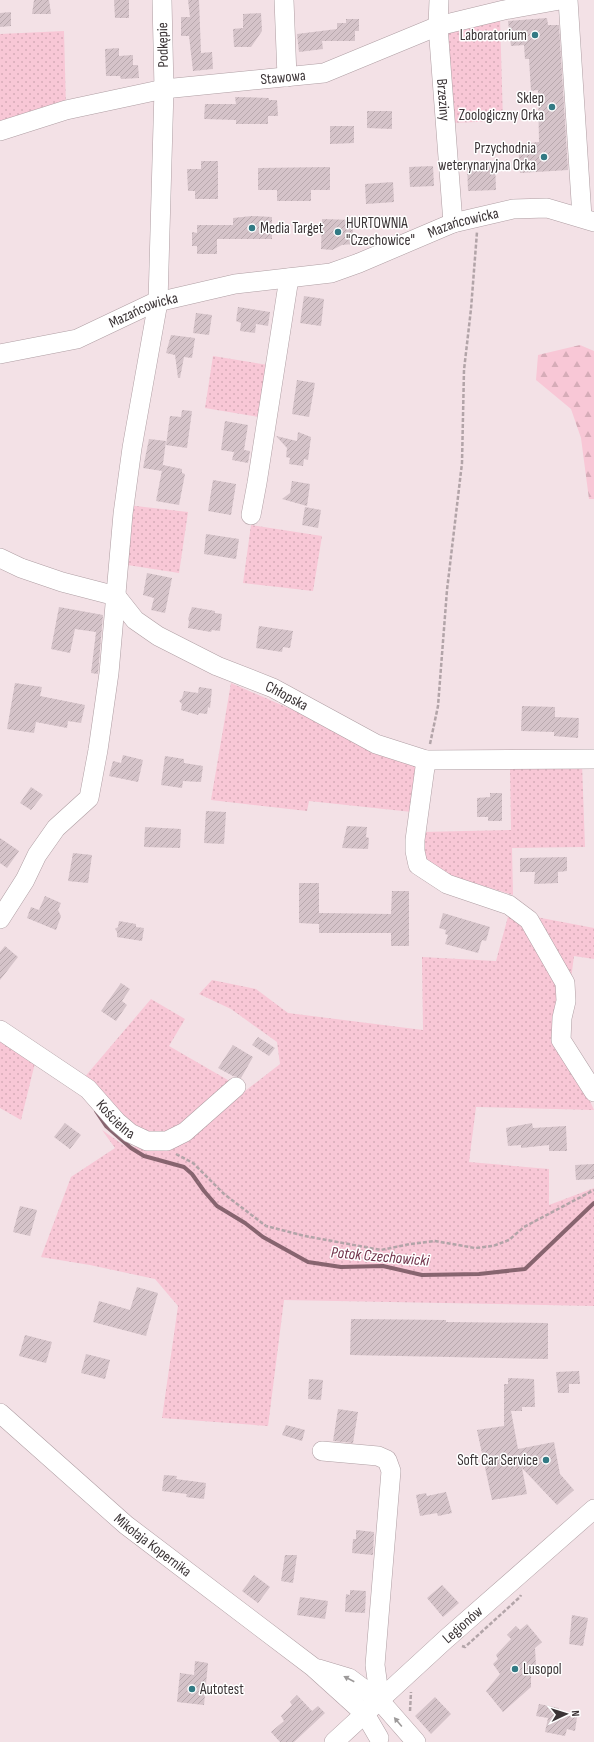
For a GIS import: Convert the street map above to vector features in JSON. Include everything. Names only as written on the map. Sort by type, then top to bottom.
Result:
[{"type":"street","name":"Podkępie","points":[[0,919],[25,880],[37,855],[56,828],[89,798],[98,750],[109,673],[132,448],[158,302],[164,89],[162,0]]},
{"type":"street","points":[[284,0],[287,77]]},
{"type":"street","name":"Brzeziny","points":[[439,0],[438,26],[453,223]]},
{"type":"street","name":"Stawowa","points":[[0,131],[66,110],[164,89],[324,73],[438,26],[504,10],[560,0]]},
{"type":"street","points":[[568,0],[588,220]]},
{"type":"street","name":"Mazańcowicka","points":[[0,354],[77,339],[158,302],[235,284],[331,273],[359,263],[453,223],[513,209],[547,208],[588,220]]},
{"type":"street","points":[[251,515],[289,278]]},
{"type":"street","points":[[0,558],[21,568],[62,582],[116,596]]},
{"type":"street","name":"Chłopska","points":[[116,596],[135,620],[158,636],[217,666],[273,688],[376,744],[426,760],[594,759]]},
{"type":"street","points":[[426,760],[415,840],[415,851],[418,865],[447,884],[509,905],[529,920],[564,983],[566,1001],[562,1018],[561,1040],[594,1092]]},
{"type":"street","name":"Kościelna","points":[[0,1030],[88,1089],[117,1122],[130,1133],[147,1141],[167,1141],[185,1132],[236,1087]]},
{"type":"street","name":"Mikołaja Kopernika","points":[[0,1413],[126,1525],[314,1667],[365,1714],[382,1740]]},
{"type":"street","points":[[322,1451],[378,1456],[387,1460],[391,1471],[375,1665],[380,1701]]},
{"type":"street","name":"Legionów","points":[[334,1742],[446,1639],[594,1509]]},
{"type":"street","name":"Mikołaja Kopernika","points":[[314,1667],[349,1678],[380,1701],[416,1742]]},
{"type":"street","points":[[334,1742],[360,1735],[382,1740]]},
{"type":"path","points":[[426,760],[438,706],[447,590],[462,464],[464,370],[473,294],[477,218]]},
{"type":"path","points":[[174,1153],[194,1163],[224,1194],[266,1226],[305,1236],[381,1250],[435,1241],[475,1248],[492,1246],[509,1240],[524,1228],[594,1190]]},
{"type":"green space","points":[[500,18],[503,121],[448,123],[441,33]]},
{"type":"green space","points":[[64,31],[66,108],[0,126],[0,34]]},
{"type":"green space","points":[[580,345],[594,351],[594,499],[589,499],[581,438],[571,409],[536,380],[538,355]]},
{"type":"green space","points":[[213,356],[274,366],[265,418],[205,408]]},
{"type":"green space","points":[[127,505],[188,512],[179,573],[121,564]]},
{"type":"green space","points":[[251,525],[322,536],[313,591],[243,583]]},
{"type":"green space","points":[[231,683],[400,757],[419,769],[412,812],[309,801],[307,811],[211,800]]},
{"type":"green space","points":[[582,763],[585,847],[512,848],[513,895],[441,873],[420,855],[422,832],[511,830],[510,766]]},
{"type":"green space","points":[[509,913],[517,917],[559,991],[553,1032],[585,1090],[594,1110],[476,1107],[469,1162],[549,1169],[549,1205],[594,1188],[594,1306],[284,1300],[268,1426],[162,1418],[178,1306],[155,1279],[90,1265],[41,1257],[71,1177],[115,1148],[102,1130],[125,1146],[162,1149],[178,1143],[280,1064],[277,1042],[231,1009],[199,994],[212,980],[256,989],[288,1013],[423,1030],[422,957],[496,961]]},
{"type":"green space","points":[[536,917],[594,928],[594,959],[574,956],[571,979]]},
{"type":"green space","points":[[151,999],[185,1019],[169,1046],[233,1083],[178,1130],[148,1138],[83,1079]]},
{"type":"green space","points":[[0,1041],[35,1063],[21,1120],[0,1108]]},
{"type":"building","points":[[34,0],[49,0],[51,14],[32,14]]},
{"type":"building","points":[[114,0],[129,0],[129,18],[115,18]]},
{"type":"building","points":[[188,0],[199,0],[201,53],[212,52],[213,69],[193,71],[189,36],[181,36],[181,17],[190,17]]},
{"type":"building","points":[[11,12],[11,26],[0,27],[0,13]]},
{"type":"building","points":[[261,13],[262,31],[251,47],[234,47],[233,29],[243,28],[243,14]]},
{"type":"building","points":[[547,18],[548,25],[559,25],[568,170],[520,173],[518,144],[539,142],[538,90],[531,91],[529,59],[525,59],[524,45],[511,46],[508,21]]},
{"type":"building","points":[[346,19],[359,19],[359,31],[355,31],[355,41],[322,41],[323,49],[299,52],[297,34],[337,29],[337,23],[346,23]]},
{"type":"building","points":[[119,48],[119,56],[133,55],[133,65],[138,65],[139,78],[121,79],[120,76],[106,76],[105,49]]},
{"type":"building","points":[[235,97],[269,98],[269,100],[277,100],[278,116],[268,116],[268,124],[236,124],[236,120],[204,119],[205,104],[236,104]]},
{"type":"building","points":[[367,111],[392,111],[392,129],[367,128]]},
{"type":"building","points":[[330,126],[354,126],[354,143],[330,144]]},
{"type":"building","points":[[201,161],[218,161],[218,199],[195,199],[195,191],[188,191],[187,169],[201,169]]},
{"type":"building","points":[[495,162],[496,190],[468,191],[467,163]]},
{"type":"building","points":[[433,166],[434,186],[410,187],[409,167]]},
{"type":"building","points":[[330,167],[330,190],[311,190],[311,201],[277,201],[277,190],[258,190],[258,168]]},
{"type":"building","points":[[393,182],[394,202],[366,204],[365,184]]},
{"type":"building","points":[[252,216],[272,217],[272,239],[217,239],[217,254],[197,254],[197,246],[192,246],[192,232],[197,233],[197,225],[233,225],[233,218]]},
{"type":"building","name":"HURTOWNIA \"Czechowice\"","points":[[322,219],[353,220],[353,244],[342,245],[332,250],[321,249]]},
{"type":"building","points":[[304,296],[324,299],[321,326],[300,323]]},
{"type":"building","points":[[238,307],[270,312],[268,326],[256,324],[255,333],[240,331],[241,323],[236,321]]},
{"type":"building","points":[[196,313],[212,315],[209,335],[193,333]]},
{"type":"building","points":[[171,335],[195,338],[192,358],[184,357],[180,378],[178,378],[175,355],[166,353]]},
{"type":"building","points":[[297,380],[315,383],[309,417],[292,414]]},
{"type":"building","points":[[182,410],[192,411],[187,448],[166,445],[170,416],[181,417]]},
{"type":"building","points":[[225,421],[248,425],[244,450],[250,451],[248,463],[232,460],[234,452],[221,450]]},
{"type":"building","points":[[298,432],[311,437],[308,460],[304,459],[303,466],[289,464],[290,458],[286,457],[287,448],[276,436],[297,441]]},
{"type":"building","points":[[149,439],[166,441],[162,471],[143,468]]},
{"type":"building","points":[[163,465],[182,469],[182,473],[185,474],[179,505],[156,501]]},
{"type":"building","points":[[213,480],[236,484],[231,515],[208,511]]},
{"type":"building","points":[[292,481],[310,484],[307,506],[282,499],[290,493]]},
{"type":"building","points":[[305,507],[321,510],[318,528],[302,525]]},
{"type":"building","points":[[206,534],[239,539],[236,559],[204,554]]},
{"type":"building","points":[[147,573],[172,578],[165,613],[151,610],[154,598],[143,595]]},
{"type":"building","points":[[59,607],[103,615],[98,674],[91,673],[96,632],[75,629],[70,653],[51,649]]},
{"type":"building","points":[[192,607],[215,611],[215,613],[222,614],[220,631],[212,630],[211,632],[188,628],[188,619]]},
{"type":"building","points":[[259,626],[293,631],[290,648],[283,647],[282,652],[256,648]]},
{"type":"building","points":[[15,683],[42,687],[40,696],[85,705],[81,723],[68,721],[67,728],[36,722],[34,733],[7,729]]},
{"type":"building","points":[[199,687],[212,689],[210,708],[208,707],[207,714],[199,713],[198,715],[181,710],[182,704],[179,701],[182,698],[184,691],[198,693]]},
{"type":"building","points":[[522,706],[555,707],[555,717],[579,718],[578,738],[554,736],[554,732],[521,731]]},
{"type":"building","points":[[123,755],[143,760],[138,782],[109,776],[113,761],[121,763]]},
{"type":"building","points":[[165,756],[184,759],[184,763],[203,766],[201,782],[183,781],[182,788],[161,785]]},
{"type":"building","points":[[31,787],[43,795],[31,810],[20,803]]},
{"type":"building","points":[[490,793],[502,793],[502,821],[488,821],[488,817],[477,817],[477,798],[490,797]]},
{"type":"building","points":[[206,811],[226,812],[224,844],[204,843]]},
{"type":"building","points":[[347,826],[367,827],[366,837],[369,838],[368,849],[342,848]]},
{"type":"building","points":[[145,827],[181,829],[180,848],[144,847]]},
{"type":"building","points":[[0,838],[19,851],[7,868],[0,863]]},
{"type":"building","points":[[73,853],[92,855],[88,883],[68,881]]},
{"type":"building","points":[[567,857],[567,871],[558,872],[558,883],[534,884],[535,872],[520,872],[520,858]]},
{"type":"building","points":[[299,883],[319,883],[319,913],[391,914],[392,891],[409,891],[409,946],[391,946],[391,933],[319,933],[319,924],[299,923]]},
{"type":"building","points":[[45,896],[61,903],[58,910],[61,916],[56,930],[27,918],[31,907],[39,910]]},
{"type":"building","points":[[443,913],[490,927],[486,941],[482,940],[478,953],[445,944],[448,935],[445,934],[446,930],[439,928]]},
{"type":"building","points":[[119,921],[136,924],[136,927],[144,928],[142,941],[117,937],[117,932],[115,929],[118,927]]},
{"type":"building","points":[[5,946],[18,957],[0,980],[0,952]]},
{"type":"building","points":[[121,983],[130,989],[122,1001],[127,1005],[116,1021],[101,1011]]},
{"type":"building","points":[[258,1037],[275,1048],[269,1056],[252,1045]]},
{"type":"building","points":[[233,1045],[253,1057],[241,1078],[233,1076],[218,1068]]},
{"type":"building","points":[[65,1123],[81,1135],[70,1149],[54,1137]]},
{"type":"building","points":[[532,1123],[533,1128],[566,1126],[567,1151],[549,1151],[549,1145],[521,1148],[521,1145],[508,1146],[506,1128]]},
{"type":"building","points":[[594,1164],[594,1179],[576,1180],[575,1165]]},
{"type":"building","points":[[20,1206],[37,1210],[30,1236],[13,1232]]},
{"type":"building","points":[[137,1287],[158,1293],[146,1336],[93,1322],[99,1301],[130,1310]]},
{"type":"building","points":[[351,1319],[548,1323],[548,1359],[350,1355]]},
{"type":"building","points":[[25,1335],[52,1342],[46,1363],[19,1356]]},
{"type":"building","points":[[86,1354],[110,1360],[105,1379],[81,1373]]},
{"type":"building","points":[[579,1371],[580,1384],[569,1384],[569,1393],[558,1393],[556,1372]]},
{"type":"building","points":[[508,1378],[534,1379],[535,1407],[522,1407],[522,1411],[511,1411],[518,1449],[554,1442],[560,1474],[574,1490],[557,1505],[522,1468],[527,1494],[492,1500],[477,1430],[504,1426],[504,1384],[508,1384]]},
{"type":"building","points":[[309,1379],[323,1380],[321,1400],[308,1399]]},
{"type":"building","points":[[338,1409],[358,1412],[353,1443],[333,1441]]},
{"type":"building","points":[[286,1425],[305,1430],[302,1441],[282,1435]]},
{"type":"building","points":[[164,1475],[177,1476],[176,1479],[206,1483],[204,1499],[186,1497],[187,1494],[162,1491]]},
{"type":"building","points":[[446,1492],[452,1513],[438,1516],[437,1513],[420,1516],[416,1495],[426,1493],[427,1496]]},
{"type":"building","points":[[356,1530],[374,1532],[373,1555],[352,1553],[353,1539],[356,1539]]},
{"type":"building","points":[[285,1555],[297,1555],[293,1583],[281,1581]]},
{"type":"building","points":[[254,1575],[270,1587],[258,1603],[242,1591]]},
{"type":"building","points":[[442,1585],[459,1603],[443,1617],[427,1598]]},
{"type":"building","points":[[350,1590],[366,1591],[365,1613],[345,1612],[346,1594],[350,1595]]},
{"type":"building","points":[[300,1597],[328,1601],[325,1619],[297,1615]]},
{"type":"building","points":[[572,1615],[588,1618],[583,1646],[569,1644]]},
{"type":"building","name":"Lusopol","points":[[527,1624],[542,1642],[535,1648],[536,1666],[531,1671],[531,1687],[503,1712],[486,1691],[500,1674],[493,1664],[498,1659],[496,1655],[511,1639],[507,1635],[516,1626],[520,1630]]},
{"type":"building","name":"Autotest","points":[[195,1661],[208,1663],[204,1705],[177,1702],[180,1673],[194,1675]]},
{"type":"building","points":[[297,1695],[312,1711],[318,1706],[325,1713],[294,1742],[280,1742],[271,1732],[284,1721],[281,1716],[292,1705],[290,1702]]},
{"type":"building","points":[[435,1697],[451,1714],[431,1734],[415,1716]]},
{"type":"building","points":[[539,1704],[559,1708],[557,1714],[577,1717],[575,1731],[567,1729],[565,1736],[545,1732],[548,1718],[536,1716]]},
{"type":"waterway","name":"Potok Czechowicki","points":[[96,1111],[106,1126],[131,1148],[144,1156],[184,1167],[192,1174],[217,1206],[245,1223],[263,1237],[308,1262],[341,1267],[383,1266],[422,1275],[479,1274],[525,1269],[594,1203]]},
{"type":"place","name":"Laboratorium","points":[[535,35]]},
{"type":"place","name":"Sklep Zoologiczny Orka","points":[[552,107]]},
{"type":"place","name":"Przychodnia weterynaryjna Orka","points":[[544,157]]},
{"type":"place","name":"Media Target","points":[[252,228]]},
{"type":"place","name":"HURTOWNIA \"Czechowice\"","points":[[338,232]]},
{"type":"place","name":"Soft Car Service","points":[[546,1460]]},
{"type":"place","name":"Lusopol","points":[[515,1669]]},
{"type":"place","name":"Autotest","points":[[192,1689]]}]
